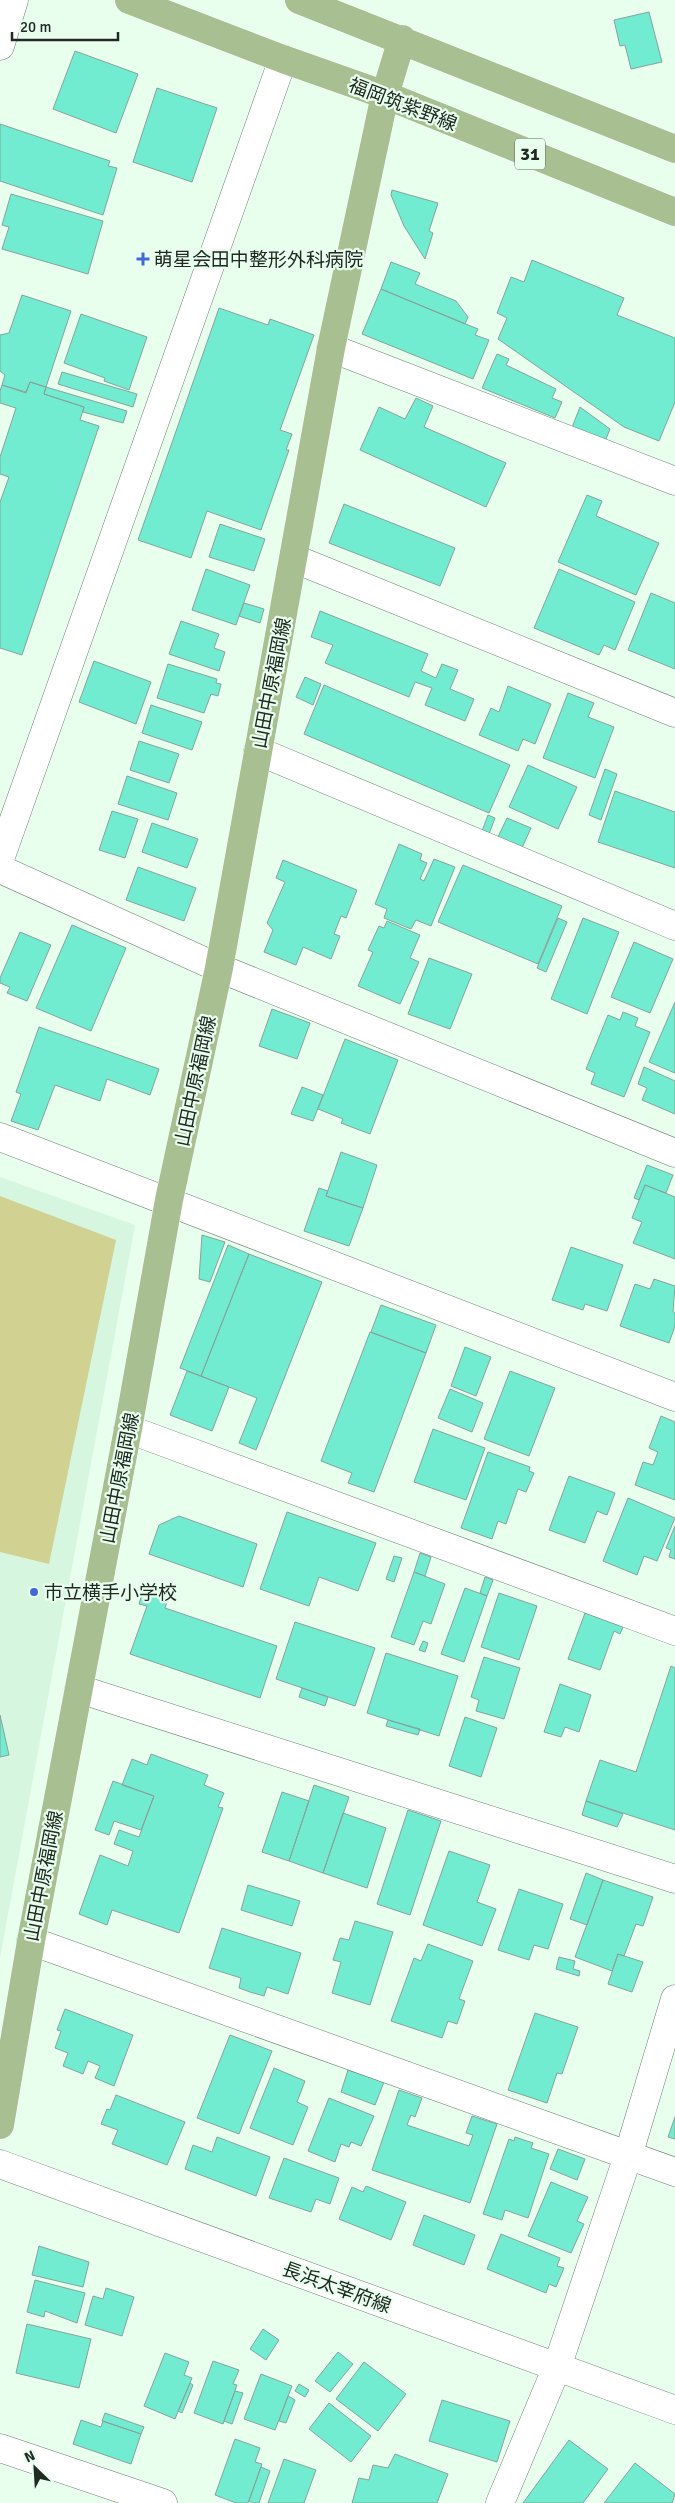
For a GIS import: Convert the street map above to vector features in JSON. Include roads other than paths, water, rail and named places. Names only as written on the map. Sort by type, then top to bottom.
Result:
[{"type":"main road","name":"福岡筑紫野線","points":[[129,0],[283,60],[385,96],[675,212]]},
{"type":"main road","points":[[299,0],[402,39],[675,149]]},
{"type":"main road","name":"山田中原福岡線","points":[[0,2125],[31,1940],[128,1429],[169,1200],[219,968],[295,559],[331,348],[385,96],[402,39]]},
{"type":"street","points":[[0,46],[14,0]]},
{"type":"street","points":[[0,859],[283,60]]},
{"type":"street","points":[[331,348],[675,481]]},
{"type":"street","points":[[295,559],[675,714]]},
{"type":"street","points":[[258,751],[675,926]]},
{"type":"street","points":[[0,869],[219,968],[675,1153]]},
{"type":"street","points":[[0,1137],[169,1200],[675,1397]]},
{"type":"street","points":[[128,1429],[675,1631]]},
{"type":"street","points":[[79,1689],[675,1879]]},
{"type":"street","points":[[31,1940],[675,2172]]},
{"type":"street","points":[[500,2503],[556,2367],[628,2156],[675,1999]]},
{"type":"street","name":"長浜太宰府線","points":[[0,2164],[675,2410]]},
{"type":"street","points":[[0,2448],[164,2503]]},
{"type":"place","name":"萌星会田中整形外科病院","points":[[143,259]]},
{"type":"place","name":"市立横手小学校","points":[[34,1592]]}]
